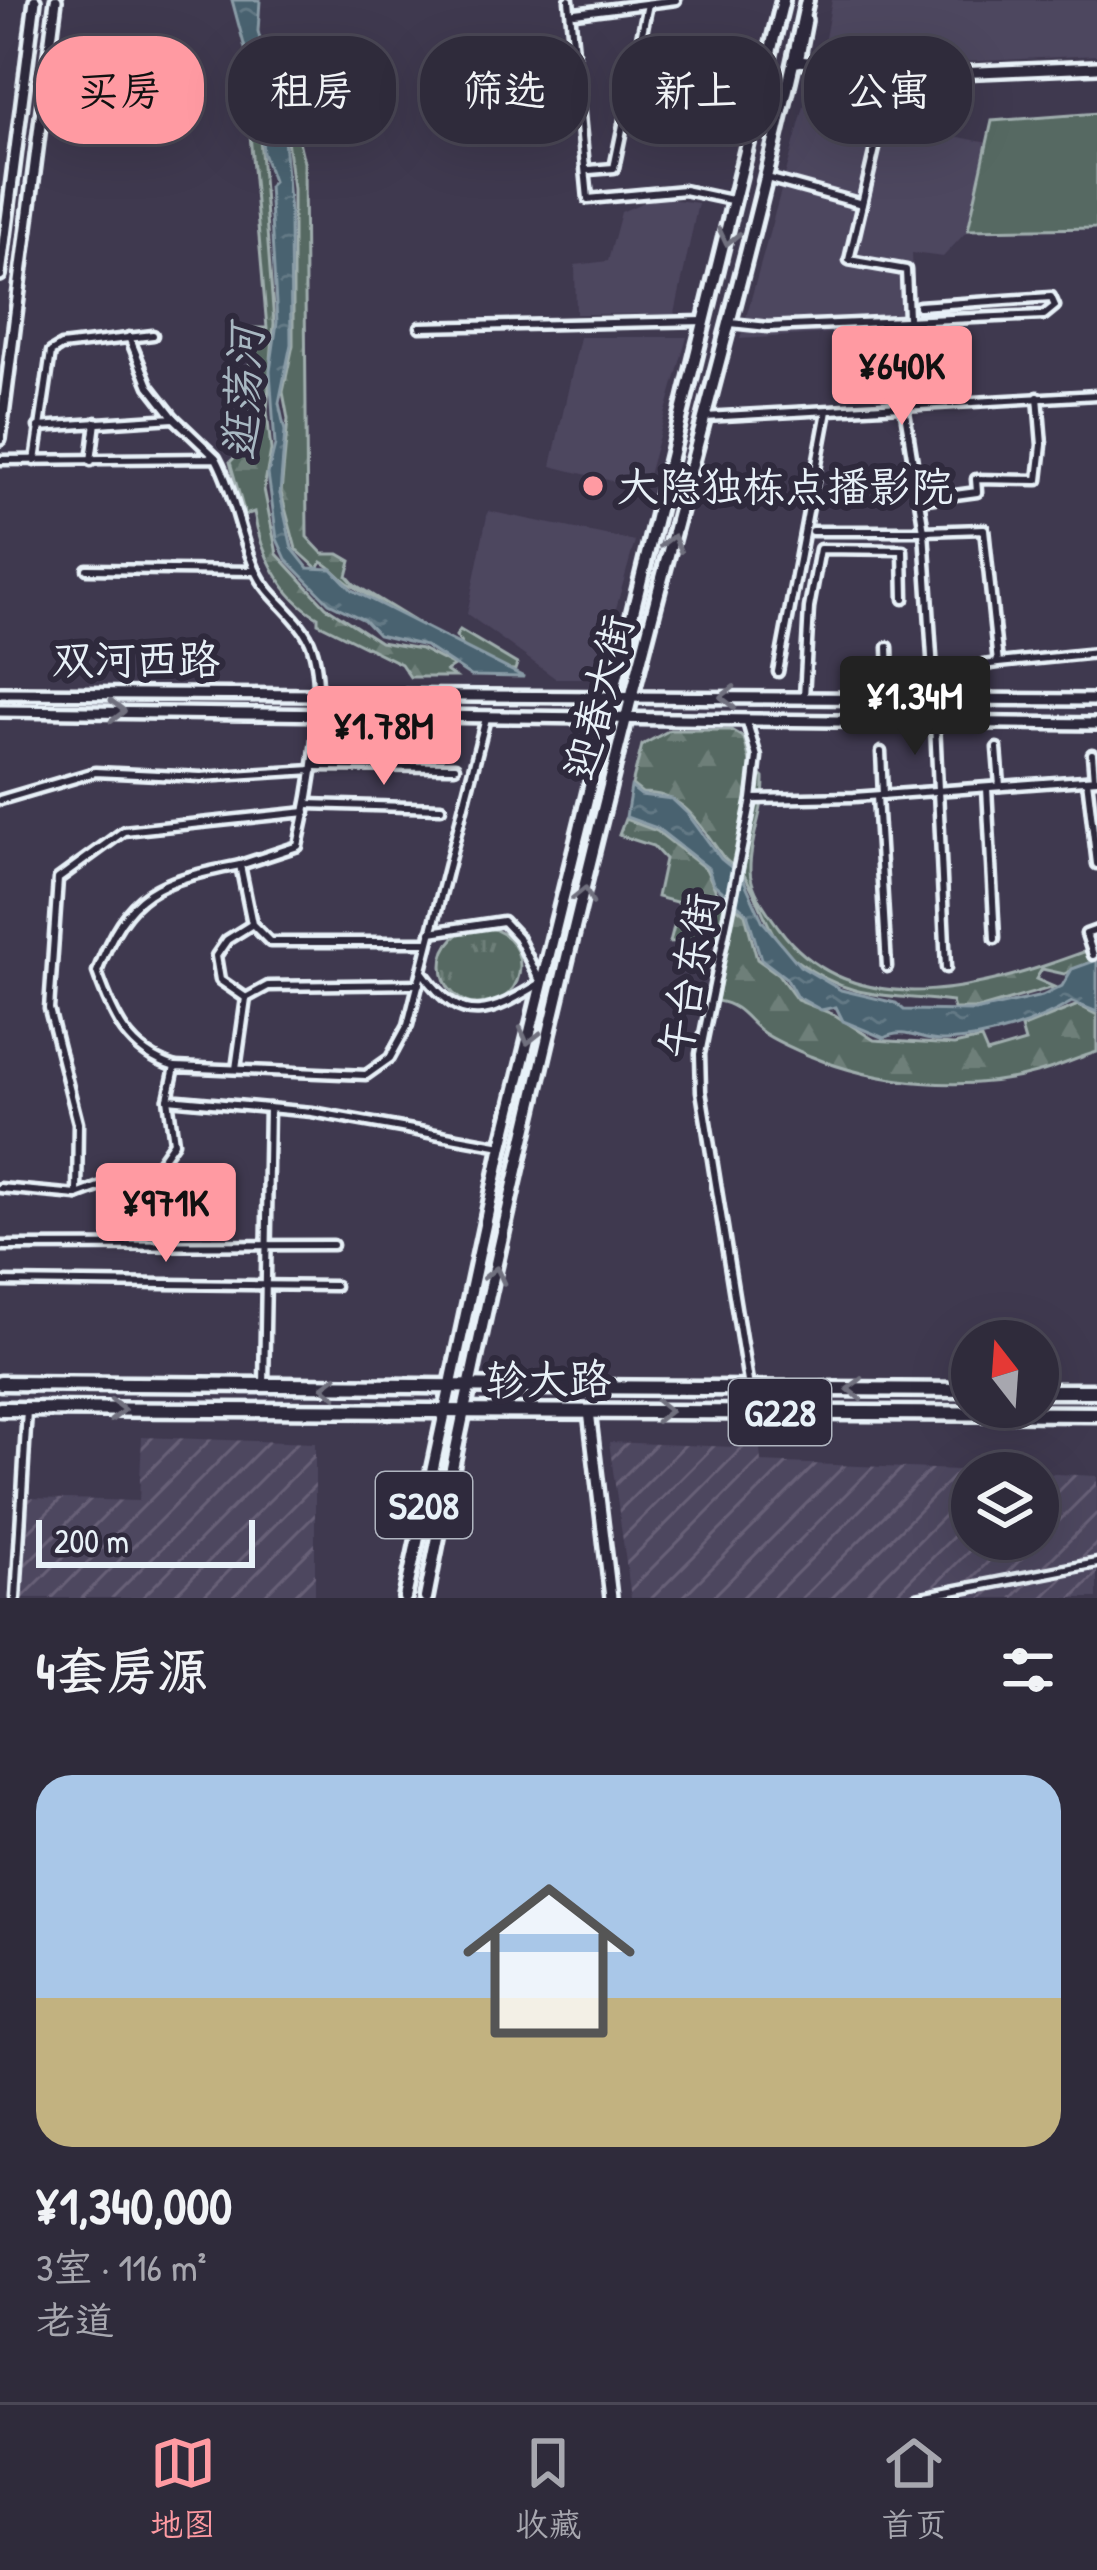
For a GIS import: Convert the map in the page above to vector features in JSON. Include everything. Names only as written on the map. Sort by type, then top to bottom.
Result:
[{"type":"highway","name":"轸大路","points":[[0,1383],[951,1390]]},
{"type":"highway","points":[[22,1384],[11,1395],[26,1410]]},
{"type":"highway","points":[[1059,1390],[1097,1391]]},
{"type":"highway","name":"轸大路","points":[[0,1409],[1097,1414]]},
{"type":"main road","name":"迎春大街","points":[[442,1412],[610,695],[709,321],[783,4]]},
{"type":"main road","name":"迎春大街","points":[[462,1412],[626,717],[731,323],[806,6]]},
{"type":"main road","name":"S208","points":[[405,1598],[442,1412]]},
{"type":"main road","name":"S208","points":[[426,1598],[462,1412]]},
{"type":"street","points":[[0,275],[34,0]]},
{"type":"street","points":[[0,439],[56,0]]},
{"type":"street","points":[[568,0],[588,199],[684,190],[737,201]]},
{"type":"street","points":[[574,13],[676,0]]},
{"type":"street","points":[[589,170],[614,168],[649,4]]},
{"type":"street","points":[[791,78],[807,33],[806,6]]},
{"type":"street","points":[[799,61],[804,61]]},
{"type":"street","points":[[972,72],[1097,67]]},
{"type":"street","points":[[876,144],[850,260],[907,270],[908,317]]},
{"type":"street","points":[[767,178],[862,203]]},
{"type":"street","points":[[731,323],[768,327],[908,317],[1044,315],[1055,306],[1051,297],[919,306]]},
{"type":"street","points":[[420,327],[709,321]]},
{"type":"street","points":[[35,461],[51,352],[61,346],[153,335]]},
{"type":"street","points":[[130,337],[149,386],[216,458],[232,490],[256,572],[308,637],[317,667],[313,768],[298,846],[240,865],[178,877],[142,893],[114,927],[97,972],[109,1006],[142,1056],[175,1067],[376,1071],[408,1025],[486,718]]},
{"type":"street","points":[[705,417],[1097,394]]},
{"type":"street","points":[[919,500],[976,492],[976,479],[1037,480],[1042,445],[1038,397]]},
{"type":"street","points":[[904,406],[924,531],[935,699]]},
{"type":"street","points":[[778,672],[827,411]]},
{"type":"street","points":[[38,427],[174,418]]},
{"type":"street","points":[[91,462],[96,422]]},
{"type":"street","points":[[0,460],[216,458]]},
{"type":"street","points":[[812,531],[984,529],[998,663]]},
{"type":"street","points":[[804,697],[809,608],[820,550],[903,550],[904,599]]},
{"type":"street","points":[[87,568],[256,572]]},
{"type":"street","points":[[888,647],[889,675],[1097,653]]},
{"type":"street","name":"双河西路","points":[[0,693],[316,691],[1097,700]]},
{"type":"street","name":"双河西路","points":[[0,711],[1097,724]]},
{"type":"street","name":"午台东街","points":[[746,719],[757,757],[752,799],[700,1054],[700,1091],[748,1388]]},
{"type":"street","points":[[935,723],[946,968]]},
{"type":"street","points":[[997,748],[1000,787]]},
{"type":"street","points":[[881,752],[887,967]]},
{"type":"street","points":[[1092,754],[1097,864]]},
{"type":"street","points":[[0,800],[95,772],[201,777],[313,768],[455,767]]},
{"type":"street","points":[[752,799],[1093,780]]},
{"type":"street","points":[[987,788],[995,939]]},
{"type":"street","points":[[76,1195],[78,1124],[49,1009],[58,879],[124,831],[306,807],[441,808]]},
{"type":"street","points":[[240,865],[252,924],[270,942],[429,942]]},
{"type":"street","points":[[423,973],[439,994],[462,1009],[485,1013],[542,983],[518,937],[502,921],[431,932]]},
{"type":"street","points":[[246,998],[220,980],[215,956],[227,940],[252,924]]},
{"type":"street","points":[[1093,955],[1086,934],[1097,930]]},
{"type":"street","points":[[246,998],[268,986],[419,984]]},
{"type":"street","points":[[236,1069],[246,998]]},
{"type":"street","points":[[0,1188],[76,1195],[158,1165],[174,1142],[168,1099],[175,1067]]},
{"type":"street","points":[[168,1099],[269,1108],[502,1146]]},
{"type":"street","points":[[264,1386],[269,1108]]},
{"type":"street","points":[[0,1246],[333,1245]]},
{"type":"street","points":[[0,1282],[335,1286]]},
{"type":"street","points":[[16,1598],[26,1410]]},
{"type":"street","points":[[589,1411],[611,1598]]},
{"type":"street","points":[[916,1598],[1097,1563]]},
{"type":"shaded area","points":[[832,0],[1097,0],[1097,55],[972,62],[972,36],[825,36]]},
{"type":"shaded area","points":[[804,107],[804,144],[988,143],[968,230],[943,257],[912,253],[915,328],[740,339]]},
{"type":"shaded area","points":[[656,197],[698,203],[675,314],[576,314],[575,265],[608,261],[621,212]]},
{"type":"shaded area","points":[[580,337],[687,337],[644,489],[551,466]]},
{"type":"shaded area","points":[[488,511],[635,541],[601,662],[581,678],[555,678],[467,614]]},
{"type":"shaded area","points":[[142,1437],[315,1443],[315,1598],[23,1598],[29,1498],[139,1501]]},
{"type":"shaded area","points":[[609,1442],[760,1448],[761,1462],[951,1470],[951,1560],[1059,1560],[1059,1474],[1097,1476],[1097,1598],[631,1598]]},
{"type":"green space","points":[[1097,113],[1097,228],[968,230],[992,121]]},
{"type":"green space","points":[[251,144],[260,144],[274,323],[267,411],[271,450],[264,489],[277,554],[326,607],[380,642],[421,649],[454,666],[446,671],[455,677],[410,677],[401,664],[318,623],[318,617],[293,598],[274,572],[254,512],[245,515],[230,462],[238,454],[239,438],[249,436],[250,328],[267,328]]},
{"type":"green space","points":[[288,144],[300,144],[304,162],[307,537],[323,554],[339,554],[351,561],[347,576],[354,584],[457,647],[462,645],[456,636],[460,630],[517,664],[515,670],[454,649],[347,583],[326,564],[322,562],[318,569],[296,549],[281,493],[288,419],[283,392],[293,345],[293,189]]},
{"type":"green space","points":[[670,730],[731,730],[744,738],[751,766],[764,778],[750,859],[756,893],[779,928],[811,960],[847,980],[888,989],[930,990],[1017,974],[1097,947],[1097,959],[1064,974],[1042,969],[1036,979],[1054,987],[978,1009],[954,1009],[952,1002],[855,990],[817,974],[779,942],[744,875],[725,860],[690,813],[670,799],[642,793],[632,785],[642,745]]},
{"type":"green space","points":[[625,819],[657,831],[706,869],[716,891],[745,914],[757,959],[778,974],[797,1000],[835,1015],[874,1040],[954,1045],[981,1039],[987,1053],[1025,1042],[1021,1028],[1078,1005],[1097,1015],[1097,1052],[1009,1079],[951,1084],[864,1073],[778,1041],[737,1009],[717,1001],[728,939],[670,942],[680,903],[657,897],[665,859],[653,846],[619,835]]},
{"type":"green space","points":[[481,927],[508,939],[520,966],[508,993],[481,1005],[454,993],[442,966],[454,939]]},
{"type":"water","points":[[232,0],[260,0],[259,36],[242,36]]},
{"type":"water","points":[[262,144],[284,144],[291,344],[279,403],[285,431],[280,494],[292,548],[308,568],[332,569],[352,590],[524,677],[471,676],[425,646],[378,635],[364,620],[329,603],[286,559],[277,539],[268,474],[275,445],[270,371],[277,322],[269,185],[273,181]]},
{"type":"water","points":[[631,787],[641,795],[672,799],[688,814],[721,859],[742,876],[763,922],[800,966],[841,990],[896,1003],[904,1010],[975,1011],[1042,996],[1062,986],[1072,969],[1097,960],[1097,1012],[1072,1002],[1011,1029],[945,1041],[899,1034],[884,1038],[843,1021],[836,1007],[821,1010],[796,996],[786,978],[761,959],[747,913],[713,883],[708,868],[657,828],[626,817]]},
{"type":"place","name":"大隐独栋点播影院","points":[[593,486]]},
{"type":"water label","name":"逛荡河","points":[[242,393]]}]
